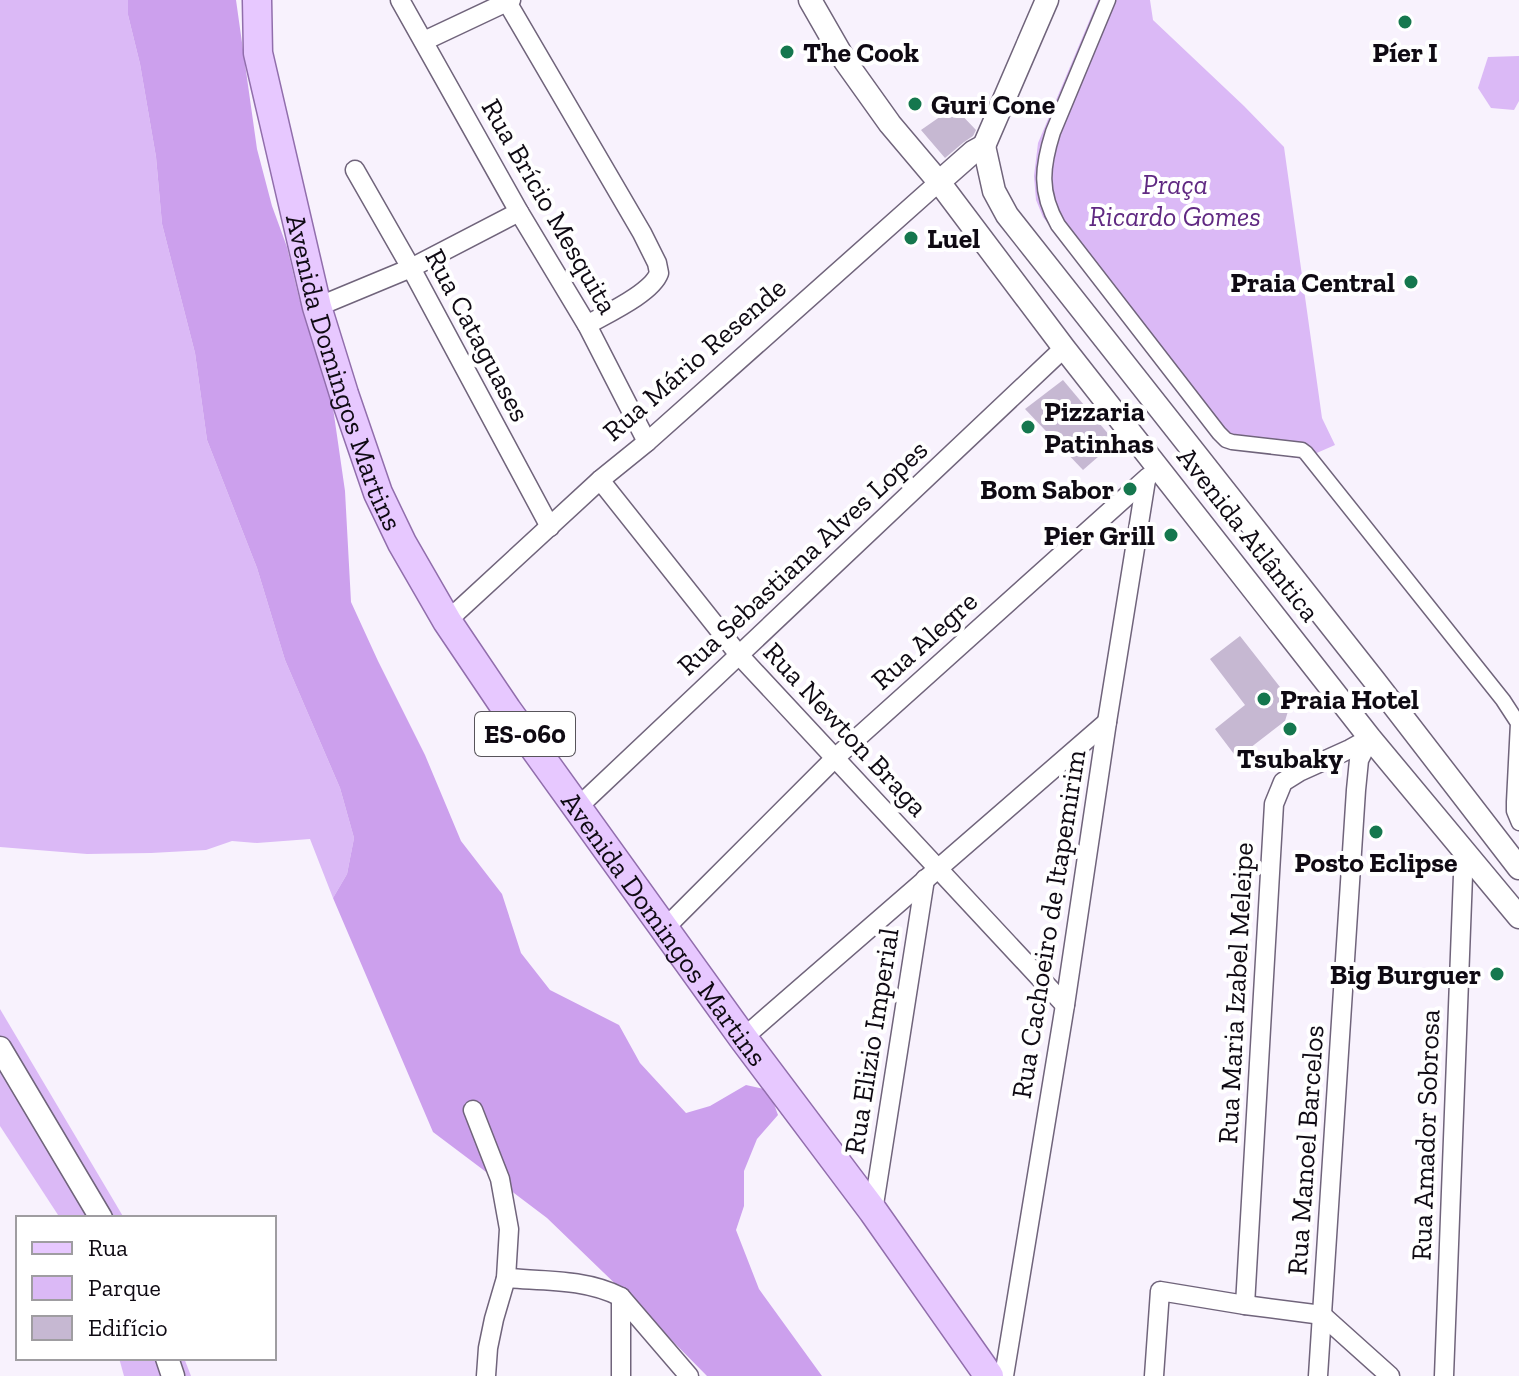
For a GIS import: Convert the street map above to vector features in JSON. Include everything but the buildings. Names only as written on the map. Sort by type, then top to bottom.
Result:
[{"type":"main road","name":"Avenida Domingos Martins","points":[[257,0],[258,53],[317,307],[378,493],[402,543],[447,621],[507,710],[743,1038],[873,1211],[989,1376]]},
{"type":"street","name":"Rua Brício Mesquita","points":[[400,0],[519,212],[587,325],[647,442]]},
{"type":"street","name":"Avenida Atlântica","points":[[810,0],[845,61],[890,124],[939,182],[1064,348],[1152,473],[1519,917]]},
{"type":"street","points":[[984,146],[1047,0]]},
{"type":"street","points":[[1108,0],[1048,147],[1044,180],[1050,211],[1219,433],[1232,442],[1306,453],[1503,700],[1518,723],[1514,811],[1519,823]]},
{"type":"street","points":[[424,41],[509,1],[657,263],[659,273],[653,283],[587,325]]},
{"type":"street","name":"Avenida Atlântica","points":[[984,146],[994,191],[1007,215],[1519,868]]},
{"type":"street","name":"Rua Mário Resende","points":[[447,621],[600,480],[647,442],[973,152],[984,146]]},
{"type":"street","name":"Rua Cataguases","points":[[355,170],[550,527]]},
{"type":"street","points":[[317,307],[411,268],[519,212]]},
{"type":"street","name":"Rua Sebastiana Alves Lopes","points":[[578,807],[1064,348]]},
{"type":"street","name":"Rua Cachoeiro de Itapemirim","points":[[1004,1376],[1065,1005],[1107,722],[1152,473]]},
{"type":"street","name":"Rua Alegre","points":[[664,929],[836,757],[1152,473]]},
{"type":"street","name":"Rua Newton Braga","points":[[600,480],[739,655],[836,757],[932,874],[1065,1005]]},
{"type":"street","points":[[743,1038],[1107,722]]},
{"type":"street","name":"Rua Maria Izabel Meleipe","points":[[1245,1305],[1274,804],[1283,782],[1370,738]]},
{"type":"street","name":"Rua Manoel Barcelos","points":[[1318,1376],[1359,760],[1370,738]]},
{"type":"street","name":"Rua Amador Sobrosa","points":[[1444,1376],[1464,849]]},
{"type":"street","name":"Rua Elizio Imperial","points":[[873,1211],[932,874]]},
{"type":"street","points":[[0,1048],[100,1216]]},
{"type":"street","points":[[473,1110],[500,1179],[509,1229],[506,1278],[488,1348],[486,1376]]},
{"type":"street","points":[[506,1278],[586,1284],[621,1297],[689,1376]]},
{"type":"street","points":[[1154,1376],[1160,1291],[1322,1315],[1390,1376]]},
{"type":"street","points":[[621,1297],[621,1376]]},
{"type":"green space","points":[[0,0],[128,0],[128,15],[156,157],[162,224],[195,353],[207,440],[257,568],[285,660],[340,788],[354,838],[347,874],[333,898],[310,839],[257,843],[232,841],[206,850],[151,853],[87,854],[0,847]]},
{"type":"green space","name":"Praça Ricardo Gomes","points":[[1098,0],[1150,0],[1153,20],[1284,147],[1322,418],[1335,445],[1303,459],[1221,446],[1043,217],[1036,200],[1034,176],[1038,143]]},
{"type":"green space","points":[[1519,56],[1519,101],[1514,110],[1491,108],[1478,88],[1488,57]]},
{"type":"green space","points":[[0,1009],[123,1216],[59,1216],[0,1126]]},
{"type":"green space","points":[[120,1360],[185,1360],[191,1376],[124,1376]]},
{"type":"shaded area","points":[[128,0],[236,0],[257,149],[332,401],[345,491],[351,602],[425,755],[461,841],[502,894],[521,953],[550,990],[619,1025],[640,1063],[686,1113],[710,1106],[746,1085],[769,1090],[778,1115],[757,1139],[744,1171],[744,1206],[736,1230],[759,1289],[822,1376],[707,1376],[547,1218],[433,1132],[333,898],[347,874],[354,838],[340,788],[285,660],[257,568],[207,440],[195,353],[162,224],[156,157],[128,15]]},
{"type":"place","name":"Píer I","points":[[1405,22]]},
{"type":"place","name":"The Cook","points":[[787,52]]},
{"type":"place","name":"Guri Cone","points":[[915,104]]},
{"type":"place","name":"Luel","points":[[911,238]]},
{"type":"place","name":"Praia Central","points":[[1411,282]]},
{"type":"place","name":"Pizzaria Patinhas","points":[[1028,427]]},
{"type":"place","name":"Bom Sabor","points":[[1130,489]]},
{"type":"place","name":"Pier Grill","points":[[1171,535]]},
{"type":"place","name":"Praia Hotel","points":[[1264,699]]},
{"type":"place","name":"Tsubaky","points":[[1290,729]]},
{"type":"place","name":"Posto Eclipse","points":[[1376,832]]},
{"type":"place","name":"Big Burguer","points":[[1497,974]]}]
